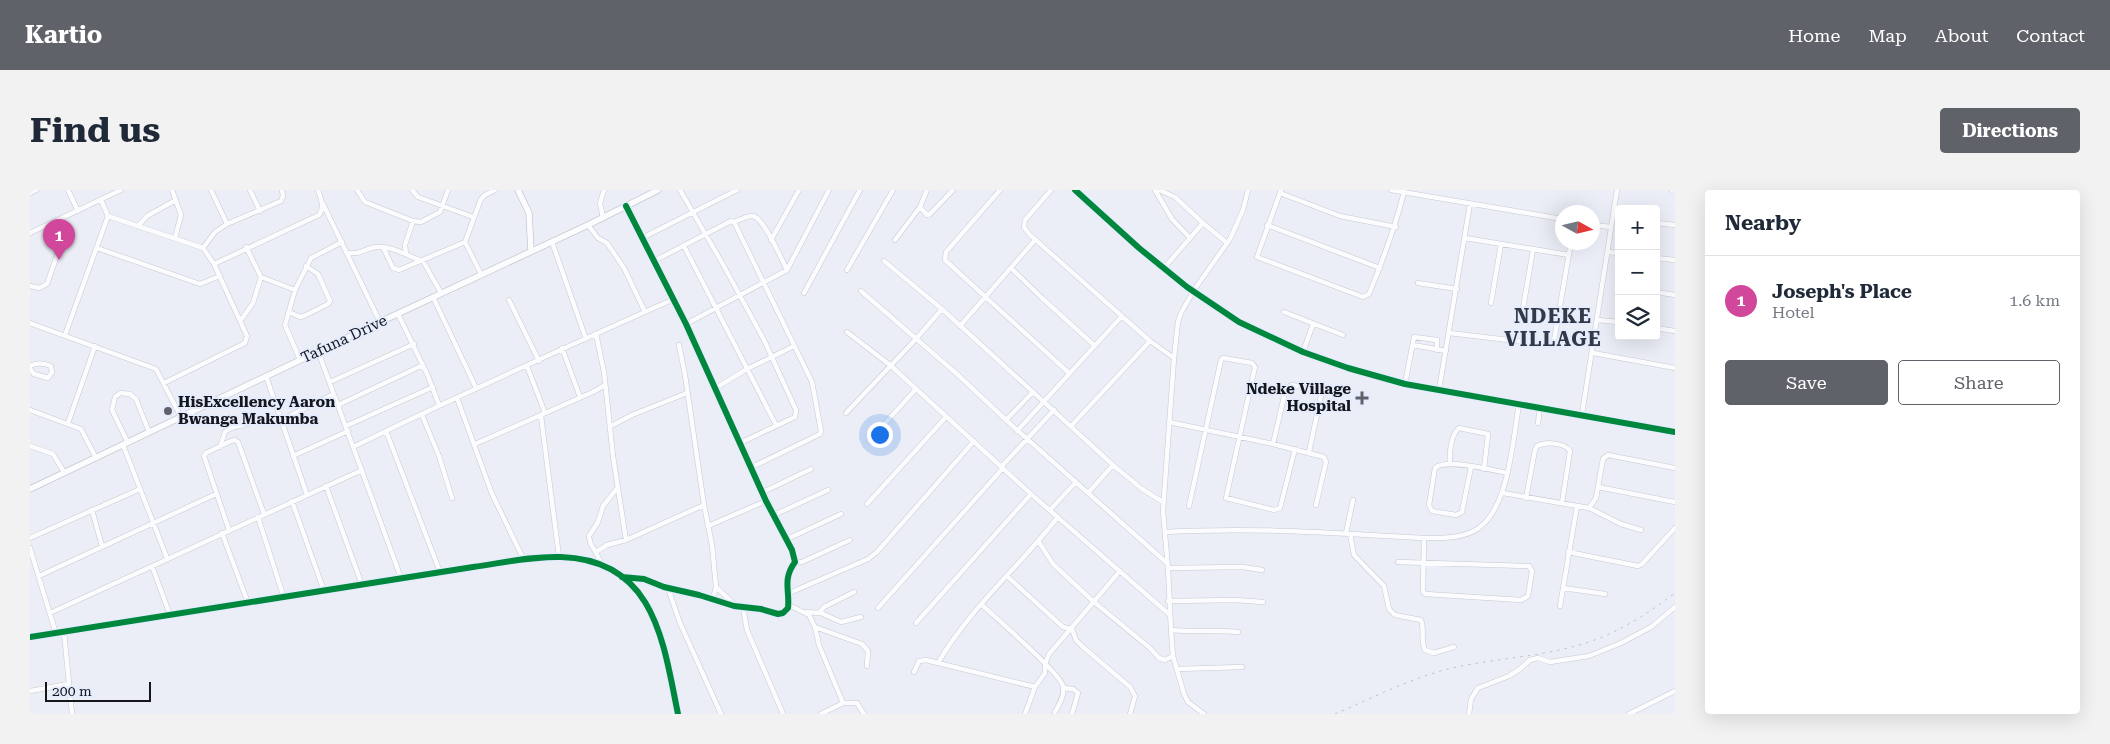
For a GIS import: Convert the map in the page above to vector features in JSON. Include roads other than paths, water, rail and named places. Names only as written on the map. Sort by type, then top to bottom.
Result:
[{"type":"main road","points":[[518,190],[529,214],[530,251]]},
{"type":"main road","name":"Tafuna Drive","points":[[30,489],[432,297],[588,225],[658,190]]},
{"type":"street","points":[[30,193],[36,190]]},
{"type":"street","points":[[68,190],[78,211]]},
{"type":"street","points":[[30,233],[121,190]]},
{"type":"street","points":[[172,190],[181,215],[175,238]]},
{"type":"street","points":[[211,190],[227,224]]},
{"type":"street","points":[[250,190],[260,211]]},
{"type":"street","points":[[203,248],[215,232],[227,224],[281,201],[283,196],[282,190]]},
{"type":"street","points":[[318,190],[380,322]]},
{"type":"street","points":[[357,190],[365,202],[413,221],[422,222],[440,212],[448,190]]},
{"type":"street","points":[[412,190],[418,197],[473,217]]},
{"type":"street","points":[[383,247],[393,268],[399,270],[465,242],[481,199],[496,190]]},
{"type":"street","points":[[602,218],[600,203],[604,190]]},
{"type":"street","points":[[680,190],[706,233],[772,356],[796,410],[795,417],[740,443]]},
{"type":"street","points":[[642,238],[692,211],[737,190]]},
{"type":"street","points":[[771,240],[799,190]]},
{"type":"street","points":[[686,324],[787,270],[829,190]]},
{"type":"street","points":[[804,293],[860,190]]},
{"type":"street","points":[[848,270],[893,190]]},
{"type":"street","points":[[895,240],[920,207],[927,190]]},
{"type":"street","points":[[920,207],[927,214],[930,214],[953,190]]},
{"type":"street","points":[[1000,190],[946,252],[944,258],[984,297],[1069,373]]},
{"type":"street","points":[[1050,190],[1024,222],[1026,230],[1150,341],[1174,358]]},
{"type":"street","points":[[1075,190],[1164,268],[1239,322],[1303,352],[1348,368],[1405,384],[1675,432]]},
{"type":"street","points":[[1155,190],[1172,219],[1190,238]]},
{"type":"street","points":[[1159,190],[1175,197],[1227,243]]},
{"type":"street","points":[[1204,714],[1188,702],[1177,669],[1173,656],[1168,601],[1168,566],[1163,502],[1174,358],[1178,322],[1194,290],[1227,243],[1240,217],[1248,190]]},
{"type":"street","points":[[1391,190],[1470,204],[1497,206],[1555,218]]},
{"type":"street","points":[[1425,196],[1426,190]]},
{"type":"street","points":[[1582,414],[1617,190]]},
{"type":"street","points":[[1396,227],[1340,216],[1281,191],[1256,255],[1258,258],[1363,297],[1369,294],[1380,268],[1396,227],[1404,192]]},
{"type":"street","points":[[65,335],[108,216],[101,200]]},
{"type":"street","points":[[139,225],[146,216],[176,200]]},
{"type":"street","points":[[214,264],[246,247],[319,215],[322,202]]},
{"type":"street","points":[[1440,390],[1470,204]]},
{"type":"street","points":[[622,577],[644,579],[668,588],[743,608],[761,609],[778,614],[786,611],[789,605],[787,594],[788,573],[795,562],[792,550],[766,501],[686,324],[626,206]]},
{"type":"street","points":[[654,261],[706,233],[751,215],[757,217],[787,270]]},
{"type":"street","points":[[108,216],[203,248],[214,264],[241,320],[246,336],[244,344],[164,383]]},
{"type":"street","points":[[30,286],[40,288],[47,284],[63,238],[58,220]]},
{"type":"street","points":[[406,254],[405,246],[413,221]]},
{"type":"street","points":[[734,222],[814,390],[814,403],[821,433],[817,438],[752,467]]},
{"type":"street","points":[[1164,268],[1203,223]]},
{"type":"street","points":[[1660,223],[1675,225]]},
{"type":"street","points":[[588,225],[598,238],[607,243],[624,268],[645,312]]},
{"type":"street","points":[[1267,225],[1380,268]]},
{"type":"street","points":[[1600,225],[1611,226]]},
{"type":"street","points":[[1465,238],[1569,255]]},
{"type":"street","points":[[960,326],[1035,240]]},
{"type":"street","points":[[300,360],[286,329],[295,290],[306,266],[312,258],[342,242]]},
{"type":"street","points":[[465,242],[481,274]]},
{"type":"street","points":[[552,242],[586,339]]},
{"type":"street","points":[[1491,302],[1501,244]]},
{"type":"street","points":[[398,251],[405,246]]},
{"type":"street","points":[[684,246],[776,426]]},
{"type":"street","points":[[246,247],[261,277],[295,290]]},
{"type":"street","points":[[347,253],[359,254],[375,247],[383,247],[423,261],[441,293]]},
{"type":"street","points":[[97,248],[200,284],[220,276]]},
{"type":"street","points":[[1523,308],[1534,250]]},
{"type":"street","points":[[1449,332],[1551,345],[1554,341],[1570,250]]},
{"type":"street","points":[[1608,252],[1615,253]]},
{"type":"street","points":[[1660,258],[1675,260]]},
{"type":"street","points":[[884,261],[942,309],[1113,465],[1142,489],[1163,502]]},
{"type":"street","points":[[289,312],[300,317],[304,316],[328,304],[330,301],[318,274],[306,266]]},
{"type":"street","points":[[1011,268],[1096,346]]},
{"type":"street","points":[[241,320],[253,303],[261,277]]},
{"type":"street","points":[[1418,283],[1457,289]]},
{"type":"street","points":[[860,291],[957,374],[1017,431],[1168,566],[1242,567],[1262,570]]},
{"type":"street","points":[[1660,293],[1675,295]]},
{"type":"street","points":[[432,297],[476,388]]},
{"type":"street","points":[[353,447],[422,415],[439,405],[539,361],[562,348],[674,299]]},
{"type":"street","points":[[509,300],[539,361]]},
{"type":"street","points":[[846,413],[942,309]]},
{"type":"street","points":[[1284,312],[1343,335]]},
{"type":"street","points":[[398,314],[414,344],[439,405]]},
{"type":"street","points":[[1017,431],[1122,316]]},
{"type":"street","points":[[1597,320],[1615,322]]},
{"type":"street","points":[[30,323],[156,369],[181,417]]},
{"type":"street","points":[[1303,352],[1313,324]]},
{"type":"street","points":[[1660,329],[1675,331]]},
{"type":"street","points":[[847,332],[890,365],[1030,494],[1170,615]]},
{"type":"street","points":[[596,334],[611,426],[626,540]]},
{"type":"street","points":[[1405,384],[1416,336],[1437,340],[1437,350]]},
{"type":"street","points":[[1071,426],[1150,341]]},
{"type":"street","points":[[330,382],[414,344]]},
{"type":"street","points":[[679,345],[708,526],[716,587],[713,599]]},
{"type":"street","points":[[1413,345],[1446,351]]},
{"type":"street","points":[[68,424],[95,346]]},
{"type":"street","points":[[714,389],[747,369],[794,346]]},
{"type":"street","points":[[562,348],[580,397]]},
{"type":"street","points":[[318,351],[401,578]]},
{"type":"street","points":[[1593,352],[1675,368]]},
{"type":"street","points":[[1189,506],[1221,360],[1226,357],[1252,363],[1254,367],[1226,498],[1274,510],[1280,508],[1295,449]]},
{"type":"street","points":[[36,363],[48,365],[51,366],[52,372],[48,378],[34,374],[30,367],[36,363]]},
{"type":"street","points":[[338,405],[423,365]]},
{"type":"street","points":[[527,366],[543,414],[559,557]]},
{"type":"street","points":[[266,376],[307,495]]},
{"type":"street","points":[[475,444],[605,385]]},
{"type":"street","points":[[1273,444],[1286,388],[1292,386],[1316,390],[1319,391],[1320,396],[1309,452]]},
{"type":"street","points":[[346,426],[433,387]]},
{"type":"street","points":[[870,440],[916,389]]},
{"type":"street","points":[[1006,420],[1033,392]]},
{"type":"street","points":[[611,426],[632,415],[687,393]]},
{"type":"street","points":[[149,432],[136,399],[130,394],[120,394],[115,397],[112,410],[167,558]]},
{"type":"street","points":[[220,447],[225,432],[231,428],[263,420],[281,420],[334,394]]},
{"type":"street","points":[[457,398],[492,494],[524,560]]},
{"type":"street","points":[[1165,532],[1222,529],[1424,538],[1457,537],[1480,528],[1494,511],[1504,493],[1519,404]]},
{"type":"street","points":[[1538,423],[1540,407]]},
{"type":"street","points":[[30,410],[81,429],[96,458]]},
{"type":"street","points":[[878,608],[1026,438],[1054,410]]},
{"type":"street","points":[[422,415],[439,456],[452,498]]},
{"type":"street","points":[[867,504],[946,417]]},
{"type":"street","points":[[1169,422],[1309,452],[1324,457],[1326,462],[1316,505]]},
{"type":"street","points":[[1443,464],[1449,455],[1456,429],[1459,428],[1486,432],[1489,438],[1484,468]]},
{"type":"street","points":[[294,456],[348,431]]},
{"type":"street","points":[[386,431],[440,572]]},
{"type":"street","points":[[229,530],[204,456],[206,453],[235,440],[238,442],[264,514]]},
{"type":"street","points":[[787,594],[868,559],[877,552],[974,441]]},
{"type":"street","points":[[1526,498],[1535,450],[1537,446],[1546,443],[1566,446],[1570,451],[1562,503]]},
{"type":"street","points":[[30,446],[53,454],[64,472]]},
{"type":"street","points":[[1449,455],[1450,464]]},
{"type":"street","points":[[1589,508],[1594,504],[1603,459],[1608,455],[1675,468]]},
{"type":"street","points":[[1471,467],[1462,512],[1456,515],[1432,511],[1429,505],[1435,468],[1443,464],[1450,464],[1484,468],[1507,473]]},
{"type":"street","points":[[1088,493],[1113,465]]},
{"type":"street","points":[[763,492],[812,469]]},
{"type":"street","points":[[50,612],[362,470]]},
{"type":"street","points":[[1050,510],[1076,482]]},
{"type":"street","points":[[326,486],[362,585]]},
{"type":"street","points":[[604,566],[590,542],[589,536],[600,518],[603,506],[618,487]]},
{"type":"street","points":[[1598,487],[1675,502]]},
{"type":"street","points":[[30,538],[140,489]]},
{"type":"street","points":[[774,515],[828,490]]},
{"type":"street","points":[[1504,493],[1589,508],[1621,524],[1642,530]]},
{"type":"street","points":[[39,576],[216,494]]},
{"type":"street","points":[[916,623],[1030,494]]},
{"type":"street","points":[[1353,500],[1348,534],[1354,556],[1384,586],[1389,609],[1395,615],[1421,620],[1423,625],[1422,640],[1425,650],[1434,653],[1454,647]]},
{"type":"street","points":[[292,501],[324,591]]},
{"type":"street","points":[[708,526],[766,501]]},
{"type":"street","points":[[596,552],[607,545],[626,540],[704,505]]},
{"type":"street","points":[[1560,606],[1577,506]]},
{"type":"street","points":[[92,510],[102,546]]},
{"type":"street","points":[[785,540],[841,514]]},
{"type":"street","points":[[258,517],[284,598]]},
{"type":"street","points":[[938,663],[955,636],[1058,517]]},
{"type":"street","points":[[1568,552],[1638,566],[1675,528]]},
{"type":"street","points":[[222,533],[248,603]]},
{"type":"street","points":[[1398,562],[1422,562],[1530,566],[1532,571],[1528,596],[1522,600],[1428,595],[1423,591],[1422,562],[1424,538]]},
{"type":"street","points":[[795,562],[802,562],[850,540]]},
{"type":"street","points":[[1038,542],[1053,564],[1094,602],[1150,648],[1161,660],[1173,656]]},
{"type":"street","points":[[30,548],[56,634]]},
{"type":"street","points":[[30,637],[524,560],[559,557],[585,560],[604,566],[622,577],[648,604],[663,642],[678,714]]},
{"type":"street","points":[[152,566],[170,616]]},
{"type":"street","points":[[1025,714],[1035,687],[1045,673],[1045,664],[1049,654],[1120,571]]},
{"type":"street","points":[[1006,576],[1064,627],[1072,628]]},
{"type":"street","points":[[716,587],[736,606]]},
{"type":"street","points":[[668,588],[680,623],[721,714]]},
{"type":"street","points":[[1563,588],[1605,594]]},
{"type":"street","points":[[820,613],[824,607],[854,592]]},
{"type":"street","points":[[1168,601],[1235,600],[1263,602]]},
{"type":"street","points":[[789,605],[808,616],[815,628],[819,645],[843,703]]},
{"type":"street","points":[[982,605],[1061,681],[1063,688],[1061,699],[1055,712]]},
{"type":"street","points":[[1469,714],[1470,699],[1478,688],[1509,676],[1530,660],[1538,658],[1550,662],[1589,656],[1645,631],[1675,607]]},
{"type":"street","points":[[743,608],[747,630],[782,714]]},
{"type":"street","points":[[803,612],[820,613],[841,622],[861,617]]},
{"type":"street","points":[[1064,627],[1065,636]]},
{"type":"street","points":[[815,628],[862,644],[868,651],[868,666]]},
{"type":"street","points":[[1072,628],[1076,640],[1132,690],[1135,696],[1130,714]]},
{"type":"street","points":[[1171,630],[1238,632]]},
{"type":"street","points":[[64,632],[72,714]]},
{"type":"street","points":[[914,672],[918,661],[938,663],[1035,687]]},
{"type":"street","points":[[1177,669],[1242,667]]},
{"type":"street","points":[[30,691],[68,684]]},
{"type":"street","points":[[1063,688],[1073,689],[1078,693],[1072,714]]},
{"type":"street","points":[[1629,714],[1675,691]]},
{"type":"street","points":[[825,713],[843,703],[856,703],[864,714]]},
{"type":"railway","points":[[1335,714],[1433,673],[1467,665],[1544,653],[1600,638],[1639,618],[1675,593]]},
{"type":"place","name":"Joseph's Place","points":[[59,260]]},
{"type":"place","name":"Ndeke Village Hospital","points":[[1362,398]]},
{"type":"place","name":"HisExcellency Aaron Bwanga Makumba","points":[[168,411]]},
{"type":"district","name":"NDEKE VILLAGE","points":[[1553,328]]}]
